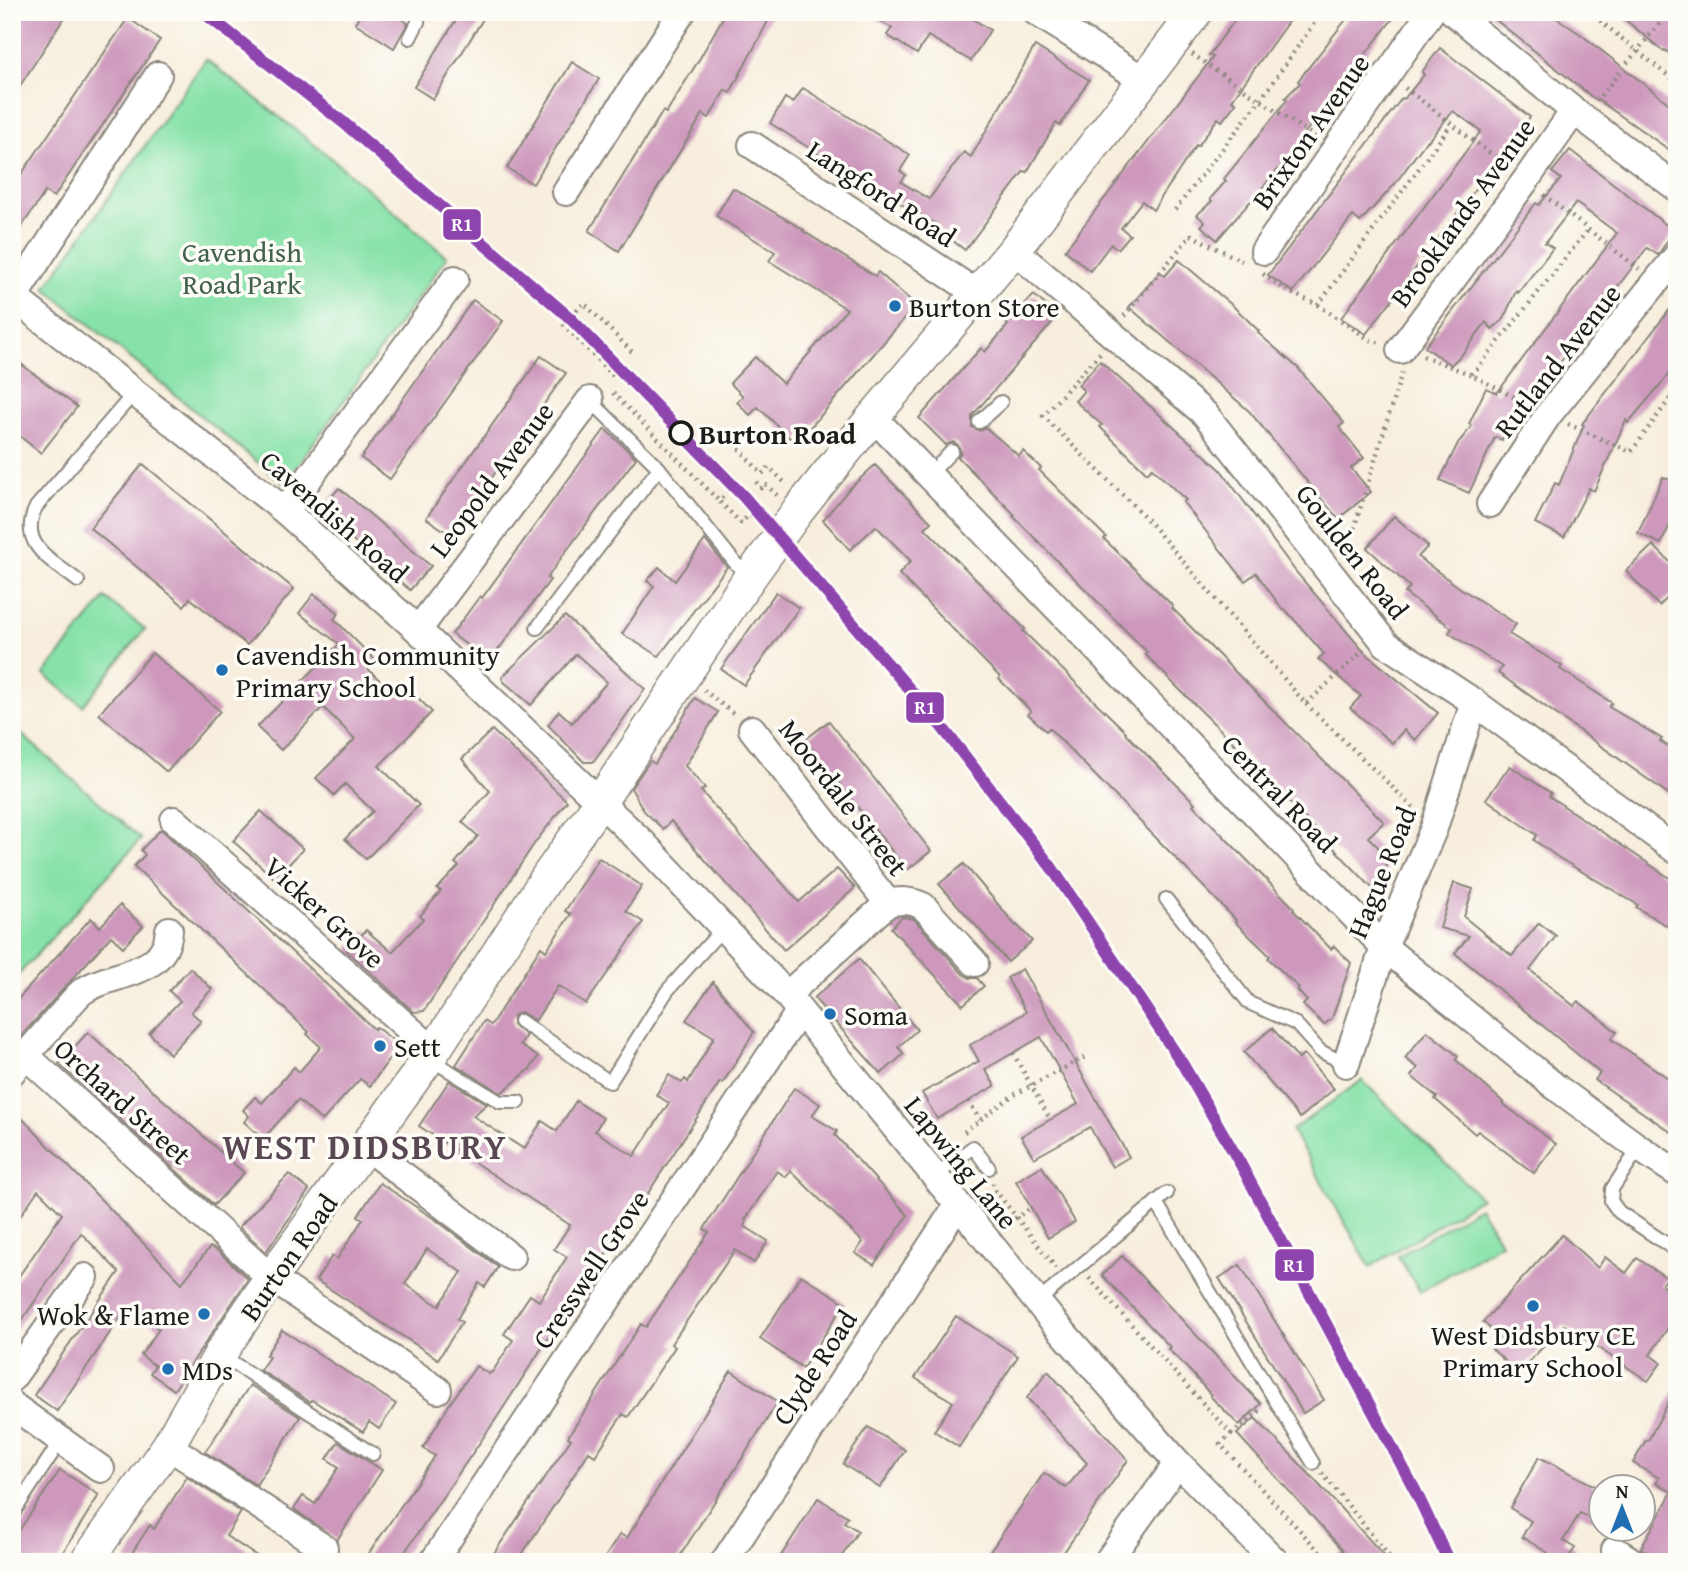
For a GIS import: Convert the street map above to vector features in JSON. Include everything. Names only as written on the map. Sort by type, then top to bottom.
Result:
[{"type":"street","points":[[566,191],[682,12]]},
{"type":"street","points":[[1036,12],[1144,79]]},
{"type":"street","name":"Burton Road","points":[[86,1562],[168,1446],[220,1354],[271,1278],[431,1054],[750,577],[873,417],[1014,250],[1196,12]]},
{"type":"street","name":"Brixton Avenue","points":[[1258,259],[1431,12]]},
{"type":"street","points":[[1453,12],[1578,114],[1677,188]]},
{"type":"street","points":[[13,296],[159,75]]},
{"type":"street","name":"Brooklands Avenue","points":[[1404,350],[1526,180],[1578,114]]},
{"type":"street","name":"Langford Road","points":[[752,145],[978,294]]},
{"type":"street","name":"Goulden Road","points":[[1014,250],[1205,414],[1386,644],[1474,702],[1677,851]]},
{"type":"street","name":"Rutland Avenue","points":[[1490,504],[1548,415],[1677,256]]},
{"type":"street","points":[[285,511],[455,279]]},
{"type":"street","name":"Cavendish Road","points":[[13,296],[285,511],[418,630],[600,802]]},
{"type":"street","name":"Leopold Avenue","points":[[418,630],[599,394]]},
{"type":"street","name":"Central Road","points":[[873,417],[1384,947],[1557,1088],[1677,1173]]},
{"type":"street","name":"Hague Road","points":[[1346,1064],[1384,947],[1434,828],[1474,702]]},
{"type":"street","name":"Moordale Street","points":[[752,729],[888,903]]},
{"type":"street","name":"Lapwing Lane","points":[[600,802],[724,927],[793,1004],[1037,1302],[1178,1463],[1276,1562]]},
{"type":"street","name":"Vicker Grove","points":[[174,821],[431,1054]]},
{"type":"street","points":[[888,903],[913,901],[922,906],[975,963]]},
{"type":"street","name":"Cresswell Grove","points":[[433,1562],[793,1004],[888,903]]},
{"type":"street","points":[[19,1064],[82,992],[98,983],[128,975],[148,965],[168,943],[169,930]]},
{"type":"street","name":"Orchard Street","points":[[19,1064],[271,1278],[438,1390]]},
{"type":"street","points":[[366,1147],[511,1257]]},
{"type":"street","name":"Clyde Road","points":[[724,1562],[957,1206]]},
{"type":"street","points":[[12,1378],[85,1277]]},
{"type":"street","points":[[12,1405],[101,1469]]},
{"type":"street","points":[[168,1446],[324,1548]]},
{"type":"street","points":[[1107,1562],[1178,1463]]},
{"type":"lane","points":[[410,38],[418,22],[419,12]]},
{"type":"lane","points":[[78,581],[38,549],[32,539],[30,519],[36,507],[135,392]]},
{"type":"lane","points":[[599,394],[736,564],[750,577]]},
{"type":"lane","points":[[979,422],[1001,402]]},
{"type":"lane","points":[[929,475],[953,451]]},
{"type":"lane","points":[[537,628],[659,468]]},
{"type":"lane","points":[[1166,899],[1249,1003],[1296,1024],[1321,1051],[1346,1064]]},
{"type":"lane","points":[[520,1021],[610,1082],[672,985],[724,927]]},
{"type":"lane","points":[[431,1054],[500,1102],[519,1102]]},
{"type":"lane","points":[[934,1177],[973,1147],[989,1168]]},
{"type":"lane","points":[[1639,1148],[1612,1189],[1611,1201],[1619,1212],[1677,1251]]},
{"type":"lane","points":[[1037,1302],[1167,1193]]},
{"type":"lane","points":[[1156,1202],[1314,1463]]},
{"type":"lane","points":[[220,1354],[373,1454]]},
{"type":"lane","points":[[12,1515],[61,1440]]},
{"type":"path","points":[[1175,210],[1261,99],[1322,12]]},
{"type":"path","points":[[1589,12],[1677,83]]},
{"type":"path","points":[[1578,114],[1638,52],[1669,12]]},
{"type":"path","points":[[1174,42],[1335,151]]},
{"type":"path","points":[[1389,74],[1656,283]]},
{"type":"path","points":[[1318,304],[1451,125]]},
{"type":"path","points":[[1472,375],[1588,230]]},
{"type":"path","points":[[1434,828],[1306,704],[1144,516],[1043,416],[1113,334],[1191,235],[1258,259],[1289,292],[1318,304],[1370,340],[1472,375],[1548,415],[1631,452],[1677,389]]},
{"type":"path","points":[[613,376],[563,324],[584,303],[635,355]]},
{"type":"path","points":[[1338,582],[1404,350]]},
{"type":"path","points":[[599,394],[721,499],[741,523],[748,515],[760,525]]},
{"type":"path","points":[[719,437],[724,433],[762,474]]},
{"type":"path","points":[[755,482],[761,488],[765,484],[773,491]]},
{"type":"path","points":[[1306,704],[1379,636]]},
{"type":"path","points":[[684,674],[752,729]]},
{"type":"path","points":[[1013,1053],[1050,1119]]},
{"type":"path","points":[[959,1135],[1012,1096],[1085,1056]]},
{"type":"path","points":[[969,1101],[980,1120]]},
{"type":"path","points":[[989,1168],[995,1190],[1064,1279]]},
{"type":"path","points":[[1001,1227],[1031,1208]]},
{"type":"path","points":[[1079,1266],[1231,1434]]},
{"type":"path","points":[[1275,1399],[1220,1444],[1329,1562]]},
{"type":"path","points":[[1314,1463],[1394,1562]]},
{"type":"green space","name":"Cavendish Road Park","points":[[206,59],[325,153],[447,257],[284,484],[45,288]]},
{"type":"green space","points":[[105,598],[145,629],[83,706],[44,674]]},
{"type":"green space","points":[[12,726],[141,839],[12,982]]},
{"type":"green space","points":[[1362,1080],[1481,1198],[1370,1267],[1292,1130]]},
{"type":"green space","points":[[1479,1207],[1501,1243],[1420,1292],[1398,1256]]},
{"type":"building","points":[[18,12],[68,12],[12,98],[12,21]]},
{"type":"building","points":[[362,12],[391,12],[408,23],[394,48],[355,23]]},
{"type":"building","points":[[461,12],[470,12],[483,19],[433,99],[414,87]]},
{"type":"building","points":[[726,12],[773,12],[730,93],[725,90],[709,118],[703,114],[619,251],[589,231],[663,111],[666,113]]},
{"type":"building","points":[[864,12],[962,12],[990,30],[971,61],[928,36],[917,54],[887,35],[892,28]]},
{"type":"building","points":[[1241,12],[1295,12],[1232,100],[1236,103],[1222,121],[1218,118],[1198,146],[1196,145],[1153,210],[1142,201],[1121,228],[1130,235],[1118,249],[1111,244],[1090,271],[1065,250],[1213,57],[1209,55]]},
{"type":"building","points":[[1352,12],[1398,12],[1304,134],[1307,136],[1217,240],[1201,226],[1205,222],[1197,215],[1212,201],[1210,199],[1226,181],[1224,179]]},
{"type":"building","points":[[1486,12],[1548,12],[1583,36],[1677,110],[1677,155],[1597,101]]},
{"type":"building","points":[[1616,12],[1677,12],[1677,60],[1663,51]]},
{"type":"building","points":[[128,18],[160,40],[54,197],[45,192],[12,241],[12,188]]},
{"type":"building","points":[[1035,46],[1089,80],[1060,126],[1056,123],[1027,172],[1024,171],[965,250],[936,228],[938,225],[856,178],[770,123],[785,98],[793,103],[803,88],[910,155],[900,171],[906,175],[901,182],[929,199],[964,152],[971,157]]},
{"type":"building","points":[[1440,48],[1530,117],[1514,143],[1512,141],[1366,334],[1341,318],[1481,131],[1453,111],[1427,140],[1394,185],[1360,222],[1353,216],[1293,292],[1268,275],[1402,98],[1404,99],[1424,75],[1422,72]]},
{"type":"building","points":[[572,62],[599,79],[533,184],[507,168]]},
{"type":"building","points":[[1570,150],[1674,231],[1658,255],[1647,248],[1530,402],[1521,396],[1502,440],[1495,437],[1469,493],[1440,480],[1458,443],[1472,426],[1469,424],[1486,388],[1497,393],[1617,233],[1576,203],[1545,243],[1553,248],[1518,293],[1516,291],[1503,320],[1492,329],[1486,322],[1451,365],[1425,347],[1536,203],[1539,205],[1561,179],[1552,172]]},
{"type":"building","points":[[733,188],[875,276],[878,272],[916,305],[795,443],[758,407],[750,415],[737,402],[743,396],[730,383],[755,357],[783,384],[847,309],[769,261],[775,252],[716,216]]},
{"type":"building","points":[[1179,260],[1233,306],[1258,333],[1298,368],[1344,423],[1339,427],[1364,458],[1351,468],[1371,492],[1338,519],[1249,411],[1129,307],[1160,272],[1165,276]]},
{"type":"building","points":[[1034,295],[1058,316],[972,416],[972,427],[980,431],[986,428],[1019,456],[1023,451],[1041,468],[1039,470],[1106,537],[1104,539],[1384,822],[1368,837],[1389,858],[1378,894],[1013,516],[1015,515],[958,457],[961,452],[958,445],[953,442],[946,445],[919,418],[981,348],[985,352],[1008,325],[1006,323]]},
{"type":"building","points":[[473,300],[503,321],[390,479],[361,458]]},
{"type":"building","points":[[1677,300],[1677,365],[1628,423],[1626,420],[1594,491],[1589,488],[1564,537],[1535,523],[1555,483],[1559,485],[1584,425],[1582,424]]},
{"type":"building","points":[[541,356],[566,373],[451,535],[426,518]]},
{"type":"building","points":[[12,357],[77,407],[41,453],[12,430]]},
{"type":"building","points":[[1100,361],[1220,469],[1296,572],[1364,652],[1438,713],[1415,740],[1404,730],[1392,743],[1350,708],[1361,696],[1318,659],[1324,654],[1285,609],[1283,610],[1256,573],[1245,581],[1183,502],[1186,500],[1152,468],[1147,473],[1100,427],[1102,425],[1075,401],[1084,391],[1078,385]]},
{"type":"building","points":[[605,429],[636,458],[564,554],[547,578],[550,580],[487,665],[474,654],[476,652],[452,634],[480,596],[482,598]]},
{"type":"building","points":[[143,464],[294,589],[247,645],[190,598],[184,606],[90,528]]},
{"type":"building","points":[[875,465],[931,522],[925,528],[1025,629],[1023,631],[1195,803],[1193,805],[1331,949],[1334,946],[1351,963],[1332,1018],[1324,1025],[1303,1005],[1307,1001],[1297,990],[1299,988],[1268,958],[1270,956],[1049,728],[1046,731],[1028,714],[1031,711],[1000,677],[899,574],[911,561],[876,526],[850,550],[823,520],[848,490]]},
{"type":"building","points":[[1663,477],[1677,483],[1677,510],[1661,544],[1638,533]]},
{"type":"building","points":[[339,488],[431,566],[410,590],[319,512]]},
{"type":"building","points":[[1394,516],[1428,546],[1418,557],[1516,624],[1509,634],[1562,666],[1560,669],[1612,703],[1609,707],[1662,739],[1660,741],[1677,752],[1677,800],[1498,673],[1502,667],[1449,633],[1452,628],[1405,593],[1410,587],[1367,548]]},
{"type":"building","points":[[705,540],[727,567],[659,656],[622,634],[654,586],[647,581],[659,567],[675,581]]},
{"type":"building","points":[[1653,545],[1677,569],[1677,589],[1659,606],[1626,571]]},
{"type":"building","points":[[776,592],[799,608],[744,685],[721,669]]},
{"type":"building","points":[[314,594],[339,613],[334,619],[376,661],[368,669],[393,693],[403,683],[432,712],[379,766],[419,805],[366,859],[345,839],[373,811],[345,784],[334,795],[316,778],[355,739],[323,707],[281,750],[257,727],[339,644],[299,613]]},
{"type":"building","points":[[565,616],[645,689],[593,762],[584,762],[548,725],[559,711],[572,723],[607,682],[576,654],[531,705],[503,681],[502,677]]},
{"type":"building","points":[[152,653],[220,711],[167,772],[99,714]]},
{"type":"building","points":[[695,698],[718,712],[685,766],[705,788],[701,791],[799,902],[837,869],[855,888],[784,950],[671,821],[663,829],[644,811],[631,788],[650,761],[655,764]]},
{"type":"building","points":[[829,721],[931,851],[907,870],[805,740]]},
{"type":"building","points":[[492,730],[567,801],[534,844],[424,1011],[414,1012],[347,951],[366,930],[392,952],[423,919],[420,916],[441,891],[437,889],[459,866],[455,863],[478,836],[462,822],[490,791],[462,759]]},
{"type":"building","points":[[1510,766],[1551,793],[1549,796],[1677,883],[1677,932],[1636,907],[1638,905],[1559,858],[1534,840],[1537,835],[1486,799]]},
{"type":"building","points":[[261,811],[303,849],[275,879],[233,841]]},
{"type":"building","points":[[161,829],[374,1029],[376,1027],[399,1045],[370,1086],[360,1079],[322,1121],[298,1100],[263,1139],[244,1122],[249,1116],[243,1110],[255,1097],[262,1103],[294,1067],[299,1072],[321,1047],[307,1034],[309,1032],[134,866],[145,855],[141,850]]},
{"type":"building","points":[[599,858],[642,886],[626,911],[643,922],[586,1004],[558,986],[535,1021],[521,1012],[513,1016],[513,1025],[526,1035],[520,1045],[538,1057],[530,1069],[501,1093],[456,1065],[484,1021],[491,1025],[541,947],[546,951],[571,914],[565,911]]},
{"type":"building","points":[[964,864],[1032,941],[1008,962],[939,884]]},
{"type":"building","points":[[1454,883],[1473,889],[1464,917],[1512,956],[1539,923],[1556,936],[1530,970],[1574,1006],[1578,1001],[1617,1032],[1611,1039],[1677,1084],[1677,1136],[1595,1080],[1600,1073],[1455,953],[1469,936],[1440,928]]},
{"type":"building","points":[[120,905],[143,926],[123,947],[111,936],[12,1046],[12,1006],[91,918],[100,927]]},
{"type":"building","points":[[902,917],[914,919],[963,974],[977,978],[984,986],[963,1005],[891,928]]},
{"type":"building","points":[[859,959],[917,1030],[898,1047],[904,1054],[881,1074],[814,998]]},
{"type":"building","points":[[190,968],[212,989],[191,1012],[201,1021],[170,1054],[149,1033],[180,1001],[169,991]]},
{"type":"building","points":[[1022,969],[1129,1157],[1112,1167],[1090,1127],[1034,1158],[1021,1136],[1078,1104],[1041,1037],[985,1069],[995,1086],[937,1119],[922,1093],[979,1061],[970,1045],[1026,1012],[1007,978]]},
{"type":"building","points":[[713,982],[754,1032],[617,1241],[615,1240],[589,1279],[587,1278],[498,1416],[398,1562],[363,1562],[435,1456],[423,1448],[449,1405],[476,1366],[489,1374],[493,1371],[513,1340],[504,1334],[530,1295],[539,1301],[567,1257],[554,1249],[570,1225],[419,1126],[449,1081],[487,1104],[473,1116],[524,1149],[542,1121],[557,1131],[576,1101],[603,1118],[595,1131],[634,1156],[669,1103],[656,1095],[669,1075],[682,1083],[685,1079],[688,1082],[714,1037],[686,1020]]},
{"type":"building","points":[[1272,1028],[1299,1059],[1304,1054],[1334,1089],[1300,1118],[1244,1052]]},
{"type":"building","points":[[1427,1031],[1458,1056],[1456,1060],[1502,1103],[1556,1144],[1534,1173],[1478,1131],[1475,1134],[1411,1076],[1418,1068],[1405,1058]]},
{"type":"building","points":[[88,1032],[244,1173],[214,1205],[59,1064]]},
{"type":"building","points":[[794,1088],[820,1104],[812,1116],[837,1131],[835,1135],[908,1215],[874,1265],[855,1253],[863,1242],[791,1171],[786,1177],[777,1171],[745,1220],[747,1221],[744,1226],[768,1241],[754,1263],[735,1250],[671,1344],[675,1347],[628,1417],[623,1414],[595,1456],[589,1452],[517,1562],[488,1562],[571,1439],[568,1437],[641,1324],[646,1327],[709,1232],[704,1229]]},
{"type":"building","points":[[12,1108],[182,1283],[210,1247],[248,1279],[174,1390],[150,1373],[155,1366],[141,1355],[159,1329],[128,1306],[57,1411],[34,1395],[119,1272],[81,1233],[12,1335],[12,1286],[62,1214],[38,1190],[12,1228]]},
{"type":"building","points":[[1042,1166],[1075,1222],[1048,1238],[1016,1181]]},
{"type":"building","points":[[289,1174],[309,1190],[266,1252],[239,1227]]},
{"type":"building","points":[[380,1183],[436,1220],[498,1267],[485,1287],[479,1283],[457,1319],[462,1322],[438,1359],[316,1280],[332,1256],[337,1259],[363,1219],[358,1216]],"holes":[[[427,1249],[462,1272],[439,1306],[405,1284]]]},
{"type":"building","points":[[1562,1235],[1598,1268],[1605,1257],[1626,1273],[1637,1258],[1667,1278],[1662,1285],[1677,1295],[1677,1314],[1650,1355],[1661,1363],[1648,1381],[1564,1325],[1518,1373],[1492,1349],[1501,1339],[1483,1322]]},
{"type":"building","points":[[1122,1256],[1261,1404],[1239,1425],[1102,1275]]},
{"type":"building","points":[[1240,1265],[1324,1400],[1303,1413],[1219,1278]]},
{"type":"building","points":[[801,1275],[845,1303],[803,1368],[760,1339]]},
{"type":"building","points":[[956,1316],[1018,1356],[959,1447],[934,1431],[953,1402],[915,1378]]},
{"type":"building","points":[[282,1330],[396,1404],[379,1429],[369,1422],[363,1432],[260,1370]]},
{"type":"building","points":[[731,1371],[778,1402],[676,1562],[602,1562],[620,1534],[627,1538]]},
{"type":"building","points":[[1048,1371],[1128,1460],[1057,1562],[997,1562],[987,1556],[1044,1473],[1066,1488],[1087,1463],[1027,1398]]},
{"type":"building","points":[[250,1385],[300,1417],[256,1485],[205,1452]]},
{"type":"building","points":[[1677,1386],[1677,1551],[1670,1562],[1664,1562],[1641,1548],[1644,1542],[1658,1542],[1658,1517],[1672,1492],[1658,1484],[1658,1472],[1649,1472],[1633,1463],[1646,1440],[1648,1441]]},
{"type":"building","points":[[1255,1418],[1390,1562],[1330,1562],[1343,1550],[1237,1434]]},
{"type":"building","points":[[868,1427],[905,1450],[880,1488],[843,1464]]},
{"type":"building","points":[[338,1442],[382,1470],[337,1540],[294,1509],[303,1496],[315,1504],[339,1467],[327,1459]]},
{"type":"building","points":[[1539,1457],[1588,1482],[1588,1517],[1580,1513],[1563,1541],[1575,1548],[1566,1562],[1543,1562],[1548,1553],[1522,1537],[1531,1521],[1510,1508]]},
{"type":"building","points":[[60,1470],[99,1495],[57,1562],[12,1562],[12,1541]]},
{"type":"building","points":[[187,1477],[241,1512],[226,1536],[266,1562],[126,1562],[150,1525],[154,1529]]},
{"type":"building","points":[[818,1498],[848,1517],[844,1522],[858,1531],[838,1562],[777,1562]]},
{"type":"transit line","name":"R1","points":[[203,12],[344,123],[570,318],[744,497],[942,727],[1052,868],[1182,1063],[1240,1163],[1415,1490],[1449,1562]]},
{"type":"place","name":"Burton Store","points":[[895,306]]},
{"type":"place","name":"Burton Road","points":[[681,433]]},
{"type":"place","name":"Cavendish Community Primary School","points":[[222,670]]},
{"type":"place","name":"Soma","points":[[830,1014]]},
{"type":"place","name":"Sett","points":[[380,1046]]},
{"type":"place","name":"West Didsbury CE Primary School","points":[[1533,1306]]},
{"type":"place","name":"Wok & Flame","points":[[204,1314]]},
{"type":"place","name":"MDs","points":[[168,1369]]},
{"type":"district","name":"WEST DIDSBURY","points":[[365,1146]]}]
